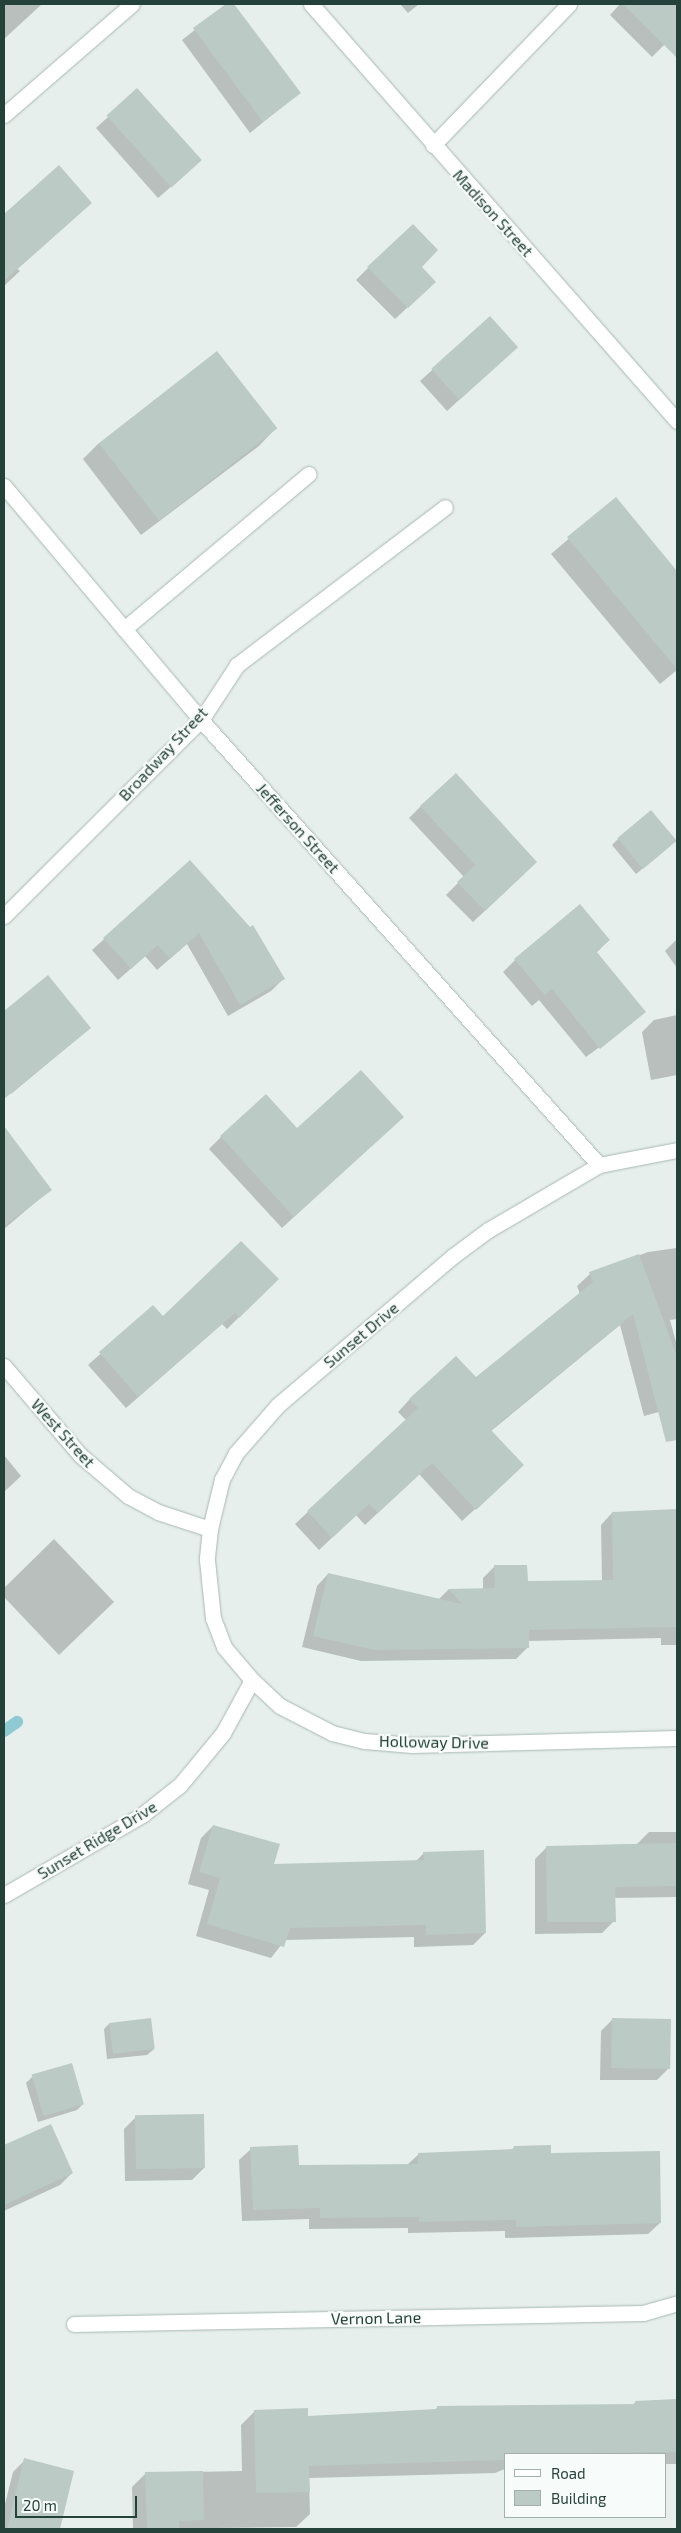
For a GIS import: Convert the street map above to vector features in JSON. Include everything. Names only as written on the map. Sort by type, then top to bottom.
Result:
[{"type":"street","points":[[4,115],[132,4]]},
{"type":"street","name":"Madison Street","points":[[311,4],[677,421]]},
{"type":"street","points":[[433,145],[569,4]]},
{"type":"street","points":[[124,629],[309,474]]},
{"type":"street","name":"Jefferson Street","points":[[4,486],[200,720],[599,1165]]},
{"type":"street","name":"Broadway Street","points":[[7,909],[200,720],[237,664],[445,507]]},
{"type":"street","name":"Sunset Drive","points":[[224,1646],[213,1618],[208,1589],[210,1529],[222,1479],[236,1453],[278,1405],[453,1256],[488,1230],[599,1165],[677,1150]]},
{"type":"street","name":"West Street","points":[[4,1366],[80,1456],[128,1496],[158,1512],[210,1529]]},
{"type":"street","name":"Holloway Drive","points":[[224,1646],[252,1680],[280,1706],[306,1722],[332,1733],[365,1741],[412,1745],[677,1738]]},
{"type":"street","name":"Sunset Ridge Drive","points":[[4,1895],[142,1815],[180,1786],[223,1733],[252,1680]]},
{"type":"street","name":"Vernon Lane","points":[[74,2324],[643,2313],[677,2303]]},
{"type":"building","points":[[226,4],[234,4],[301,93],[263,122],[193,28]]},
{"type":"building","points":[[623,4],[677,4],[677,58]]},
{"type":"building","points":[[137,88],[202,160],[171,188],[107,115]]},
{"type":"building","points":[[59,165],[92,203],[4,281],[4,214]]},
{"type":"building","points":[[413,224],[438,250],[422,267],[436,282],[408,308],[367,267]]},
{"type":"building","points":[[490,316],[518,347],[459,400],[431,369]]},
{"type":"building","points":[[217,351],[277,428],[159,521],[99,443]]},
{"type":"building","points":[[616,497],[677,571],[677,669],[567,537]]},
{"type":"building","points":[[456,773],[537,862],[485,911],[457,882],[475,865],[420,806]]},
{"type":"building","points":[[651,810],[677,841],[643,869],[617,838]]},
{"type":"building","points":[[190,860],[250,927],[253,925],[285,979],[240,1005],[199,933],[170,959],[158,945],[131,969],[103,938]]},
{"type":"building","points":[[580,904],[610,940],[596,951],[646,1012],[600,1049],[552,989],[545,995],[514,959]]},
{"type":"building","points":[[48,975],[91,1028],[4,1099],[4,1011]]},
{"type":"building","points":[[361,1070],[404,1117],[294,1217],[220,1136],[266,1094],[297,1128]]},
{"type":"building","points":[[4,1126],[52,1190],[4,1226]]},
{"type":"building","points":[[241,1241],[279,1279],[239,1318],[235,1313],[138,1397],[99,1352],[153,1305],[163,1316]]},
{"type":"building","points":[[639,1254],[677,1357],[677,1440],[666,1442],[633,1314],[491,1430],[524,1465],[476,1510],[432,1463],[378,1513],[369,1504],[332,1538],[307,1511],[418,1408],[409,1399],[456,1356],[476,1377],[593,1282],[589,1272]]},
{"type":"building","points":[[677,1509],[677,1627],[529,1630],[529,1648],[374,1650],[313,1636],[328,1573],[462,1604],[448,1589],[495,1588],[494,1565],[527,1565],[528,1581],[613,1580],[612,1512]]},
{"type":"building","points":[[213,1825],[280,1844],[274,1864],[424,1860],[423,1852],[484,1850],[486,1933],[426,1935],[426,1925],[290,1928],[284,1947],[207,1924],[220,1878],[199,1872]]},
{"type":"building","points":[[677,1843],[677,1886],[615,1887],[616,1922],[547,1922],[546,1846]]},
{"type":"building","points":[[151,2018],[155,2049],[113,2054],[109,2023]]},
{"type":"building","points":[[612,2018],[671,2019],[670,2069],[611,2068]]},
{"type":"building","points":[[72,2063],[84,2104],[43,2116],[32,2075]]},
{"type":"building","points":[[204,2114],[205,2168],[136,2169],[135,2115]]},
{"type":"building","points":[[51,2124],[73,2173],[4,2205],[4,2145]]},
{"type":"building","points":[[298,2145],[299,2165],[418,2164],[418,2153],[514,2149],[514,2146],[551,2145],[551,2153],[660,2151],[661,2223],[516,2227],[516,2220],[419,2222],[419,2217],[320,2218],[320,2208],[253,2210],[250,2147]]},
{"type":"building","points":[[677,2399],[677,2452],[503,2453],[503,2460],[309,2466],[310,2492],[256,2493],[254,2410],[308,2408],[308,2416],[437,2409],[437,2406],[635,2404],[635,2401]]},
{"type":"building","points":[[24,2458],[74,2471],[60,2529],[7,2529]]},
{"type":"building","points":[[203,2471],[204,2520],[179,2521],[180,2529],[147,2529],[145,2472]]},
{"type":"waterway","points":[[4,1731],[17,1722]]}]
